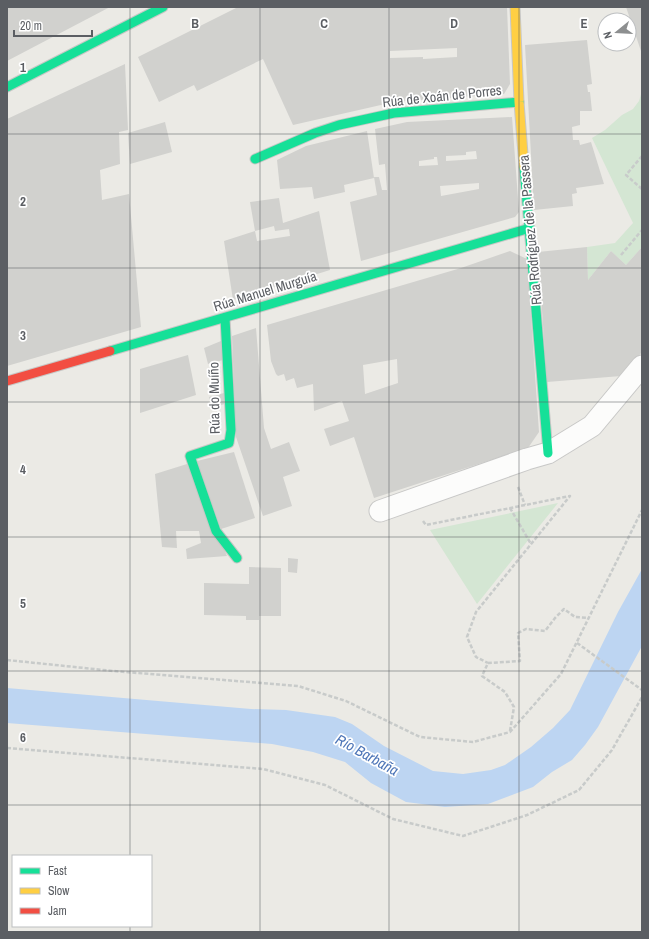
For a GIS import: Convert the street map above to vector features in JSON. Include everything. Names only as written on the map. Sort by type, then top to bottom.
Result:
[{"type":"street","points":[[7,87],[163,7]]},
{"type":"street","name":"Rúa Rodríguez de la Passera","points":[[516,7],[520,102],[548,453]]},
{"type":"street","name":"Rúa de Xoán de Porres","points":[[255,159],[315,133],[339,125],[394,113],[520,102]]},
{"type":"street","name":"Rúa Manuel Murguía","points":[[7,381],[530,228]]},
{"type":"street","name":"Rúa do Muíño","points":[[225,318],[231,430],[229,443],[190,456],[216,531],[237,558]]},
{"type":"street","points":[[380,511],[548,453],[592,426],[642,366]]},
{"type":"path","points":[[642,156],[626,175],[642,189]]},
{"type":"path","points":[[621,255],[642,230]]},
{"type":"path","points":[[518,486],[525,505]]},
{"type":"path","points":[[411,500],[426,525],[570,496],[476,612],[466,637],[476,657],[488,663],[520,661],[518,633],[526,629],[545,631],[564,609],[575,617],[589,618]]},
{"type":"path","points":[[510,508],[532,544]]},
{"type":"path","points":[[7,660],[136,673],[298,686],[346,701],[420,737],[473,742],[510,732],[561,674],[642,510]]},
{"type":"path","points":[[577,643],[642,690]]},
{"type":"path","points":[[488,663],[482,676],[505,692],[514,707],[510,732]]},
{"type":"path","points":[[7,748],[263,769],[325,785],[393,819],[463,836],[527,815],[579,790],[612,750],[642,696]]},
{"type":"green space","points":[[642,91],[642,247],[626,265],[611,251],[588,280],[587,247],[615,243],[633,223],[592,138],[605,130],[622,115],[633,109],[639,101]]},
{"type":"green space","points":[[558,503],[477,604],[430,530]]},
{"type":"water","name":"Río Barbaña","points":[[642,569],[642,646],[598,727],[572,760],[552,772],[533,787],[488,804],[445,807],[406,802],[371,783],[345,762],[313,752],[272,744],[7,723],[7,688],[251,709],[286,710],[335,717],[352,724],[384,746],[433,771],[463,774],[491,770],[505,765],[531,747],[553,728],[570,710],[618,612]]},
{"type":"building","points":[[7,7],[110,7],[7,61]]},
{"type":"building","points":[[238,7],[507,7],[510,84],[504,94],[394,102],[293,125],[263,59],[197,91],[194,85],[159,102],[138,57]],"holes":[[[457,48],[457,57],[423,59],[423,57],[390,58],[390,51]]]},
{"type":"building","points":[[626,7],[642,7],[642,54],[637,39],[637,12],[628,12]]},
{"type":"building","points":[[587,40],[592,84],[587,85],[588,92],[590,92],[592,111],[580,111],[580,125],[572,127],[573,140],[579,140],[580,145],[591,142],[604,184],[576,188],[577,193],[572,194],[573,206],[534,210],[525,45]]},
{"type":"building","points":[[125,64],[128,130],[119,132],[120,164],[100,170],[102,200],[129,194],[141,327],[7,366],[7,119]]},
{"type":"building","points":[[512,117],[519,212],[515,217],[361,261],[350,202],[377,195],[374,177],[379,177],[382,190],[387,190],[385,164],[379,165],[375,129],[407,122]],"holes":[[[476,151],[477,159],[446,161],[446,156],[466,155],[466,152]],[[434,157],[437,157],[438,165],[419,166],[419,161],[434,159]],[[479,183],[479,189],[441,196],[440,186]]]},
{"type":"building","points":[[165,122],[172,152],[130,164],[128,133]]},
{"type":"building","points":[[367,131],[374,178],[344,185],[345,192],[314,199],[312,187],[280,189],[277,160],[306,146]]},
{"type":"building","points":[[279,198],[283,223],[319,211],[330,270],[233,300],[224,241],[255,231],[250,202]],"holes":[[[274,226],[275,231],[289,229],[290,236],[257,241],[255,231]]]},
{"type":"building","points":[[587,247],[588,280],[611,251],[626,265],[642,247],[642,352],[621,376],[547,382],[538,252]]},
{"type":"building","points":[[510,251],[527,259],[539,432],[528,448],[374,498],[354,437],[330,446],[324,429],[349,421],[342,401],[314,411],[313,384],[297,388],[294,378],[286,381],[284,374],[278,376],[276,374],[271,361],[267,325],[461,268]],"holes":[[[397,359],[398,383],[365,394],[363,365]]]},
{"type":"building","points":[[256,328],[264,428],[271,449],[289,442],[300,471],[283,477],[292,506],[263,516],[236,437],[232,336]]},
{"type":"building","points":[[221,341],[223,360],[208,364],[204,348]]},
{"type":"building","points":[[188,355],[196,395],[140,413],[140,369]]},
{"type":"building","points":[[224,393],[225,404],[212,407],[209,397]]},
{"type":"building","points":[[234,452],[255,518],[221,529],[197,461]]},
{"type":"building","points":[[187,464],[227,556],[187,559],[186,549],[201,543],[199,531],[176,531],[177,548],[162,547],[155,474]]},
{"type":"building","points":[[288,558],[298,559],[297,573],[288,572]]},
{"type":"building","points":[[249,567],[281,568],[281,616],[259,616],[259,620],[246,620],[246,616],[204,615],[204,583],[249,584]]},
{"type":"traffic: fast","points":[[7,87],[163,7]]},
{"type":"traffic: fast","points":[[255,159],[315,133],[339,125],[394,113],[519,102]]},
{"type":"traffic: fast","points":[[524,167],[548,453]]},
{"type":"traffic: fast","points":[[110,351],[530,228]]},
{"type":"traffic: fast","points":[[225,318],[231,430],[229,443],[190,456],[216,531],[237,558]]},
{"type":"traffic: slow","points":[[515,7],[519,102],[524,167]]},
{"type":"traffic: jam","points":[[7,381],[110,351]]}]
